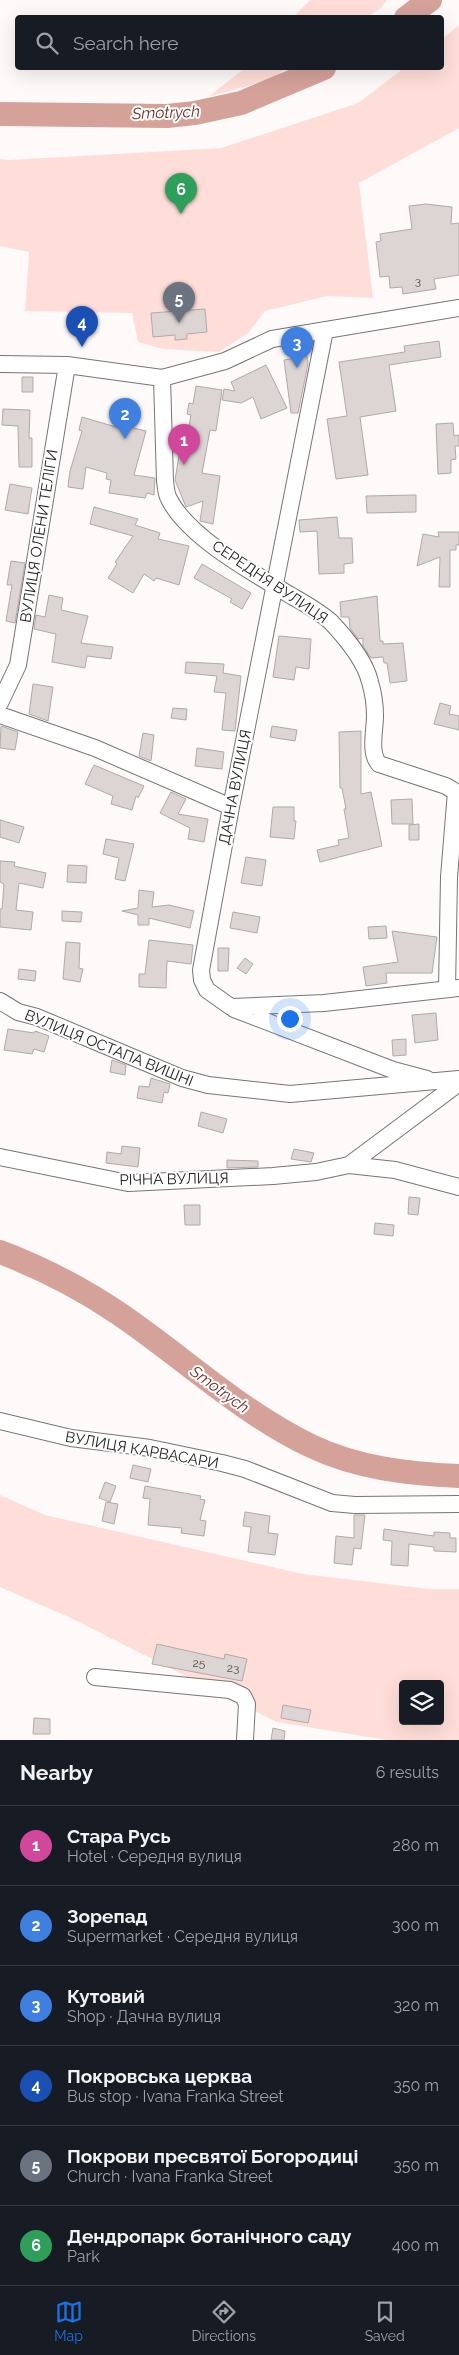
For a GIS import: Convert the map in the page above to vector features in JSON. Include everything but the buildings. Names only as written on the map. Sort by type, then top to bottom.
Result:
[{"type":"street","points":[[0,364],[67,365],[162,378],[225,361],[272,339],[459,308]]},
{"type":"street","name":"ДАЧНА ВУЛИЦЯ","points":[[325,330],[231,807],[201,970],[202,980],[207,990],[231,1007],[377,1064],[424,1077],[434,1082]]},
{"type":"street","name":"ВУЛИЦЯ ОЛЕНИ ТЕЛІГИ","points":[[0,703],[18,665],[67,365]]},
{"type":"street","name":"СЕРЕДНЯ ВУЛИЦЯ","points":[[162,378],[163,460],[167,498],[183,520],[204,538],[275,586],[318,612],[330,622],[364,666],[370,681],[375,714],[374,753],[377,762],[384,767],[446,786],[457,793]]},
{"type":"street","points":[[0,715],[95,748],[231,807]]},
{"type":"street","points":[[231,1007],[324,1003],[453,988],[449,877],[457,793]]},
{"type":"street","name":"ВУЛИЦЯ ОСТАПА ВИШНІ","points":[[0,1001],[18,1012],[37,1017],[195,1083],[290,1094],[459,1081]]},
{"type":"street","name":"РІЧНА ВУЛИЦЯ","points":[[348,1164],[459,1081]]},
{"type":"street","name":"РІЧНА ВУЛИЦЯ","points":[[0,1157],[128,1183],[273,1176],[316,1172],[348,1164],[395,1170],[459,1187]]},
{"type":"street","name":"ВУЛИЦЯ КАРВАСАРИ","points":[[0,1420],[71,1438],[150,1448],[245,1469],[332,1503],[355,1505],[459,1504]]},
{"type":"street","points":[[94,1677],[230,1690],[243,1696],[247,1704],[245,1740]]},
{"type":"shaded area","points":[[310,0],[387,0],[381,8],[370,15],[295,15]]},
{"type":"shaded area","points":[[459,25],[459,128],[359,183],[373,298],[327,296],[265,311],[248,333],[219,352],[163,349],[138,342],[132,313],[25,311],[29,252],[0,246],[0,159],[221,148],[358,103],[401,70],[444,70],[444,37]]},
{"type":"shaded area","points":[[242,70],[285,70],[268,80],[208,97]]},
{"type":"shaded area","points":[[0,1495],[45,1515],[303,1574],[430,1589],[459,1589],[459,1740],[387,1740],[277,1722],[71,1618],[0,1587]]},
{"type":"waterway","name":"Smotrych","points":[[410,15],[430,0]]},
{"type":"waterway","name":"Smotrych","points":[[0,114],[167,116],[195,113],[241,103],[319,70]]},
{"type":"waterway","name":"Smotrych","points":[[0,1252],[61,1279],[90,1295],[142,1330],[236,1401],[311,1446],[329,1454],[365,1465],[421,1474],[459,1476]]},
{"type":"place","name":"Дендропарк ботанічного саду","points":[[181,214]]},
{"type":"place","name":"Покрови пресвятої Богородиці","points":[[179,323]]},
{"type":"place","name":"Покровська церква","points":[[82,347]]},
{"type":"place","name":"Кутовий","points":[[297,368]]},
{"type":"place","name":"Зорепад","points":[[125,439]]},
{"type":"place","name":"Стара Русь","points":[[184,465]]}]
